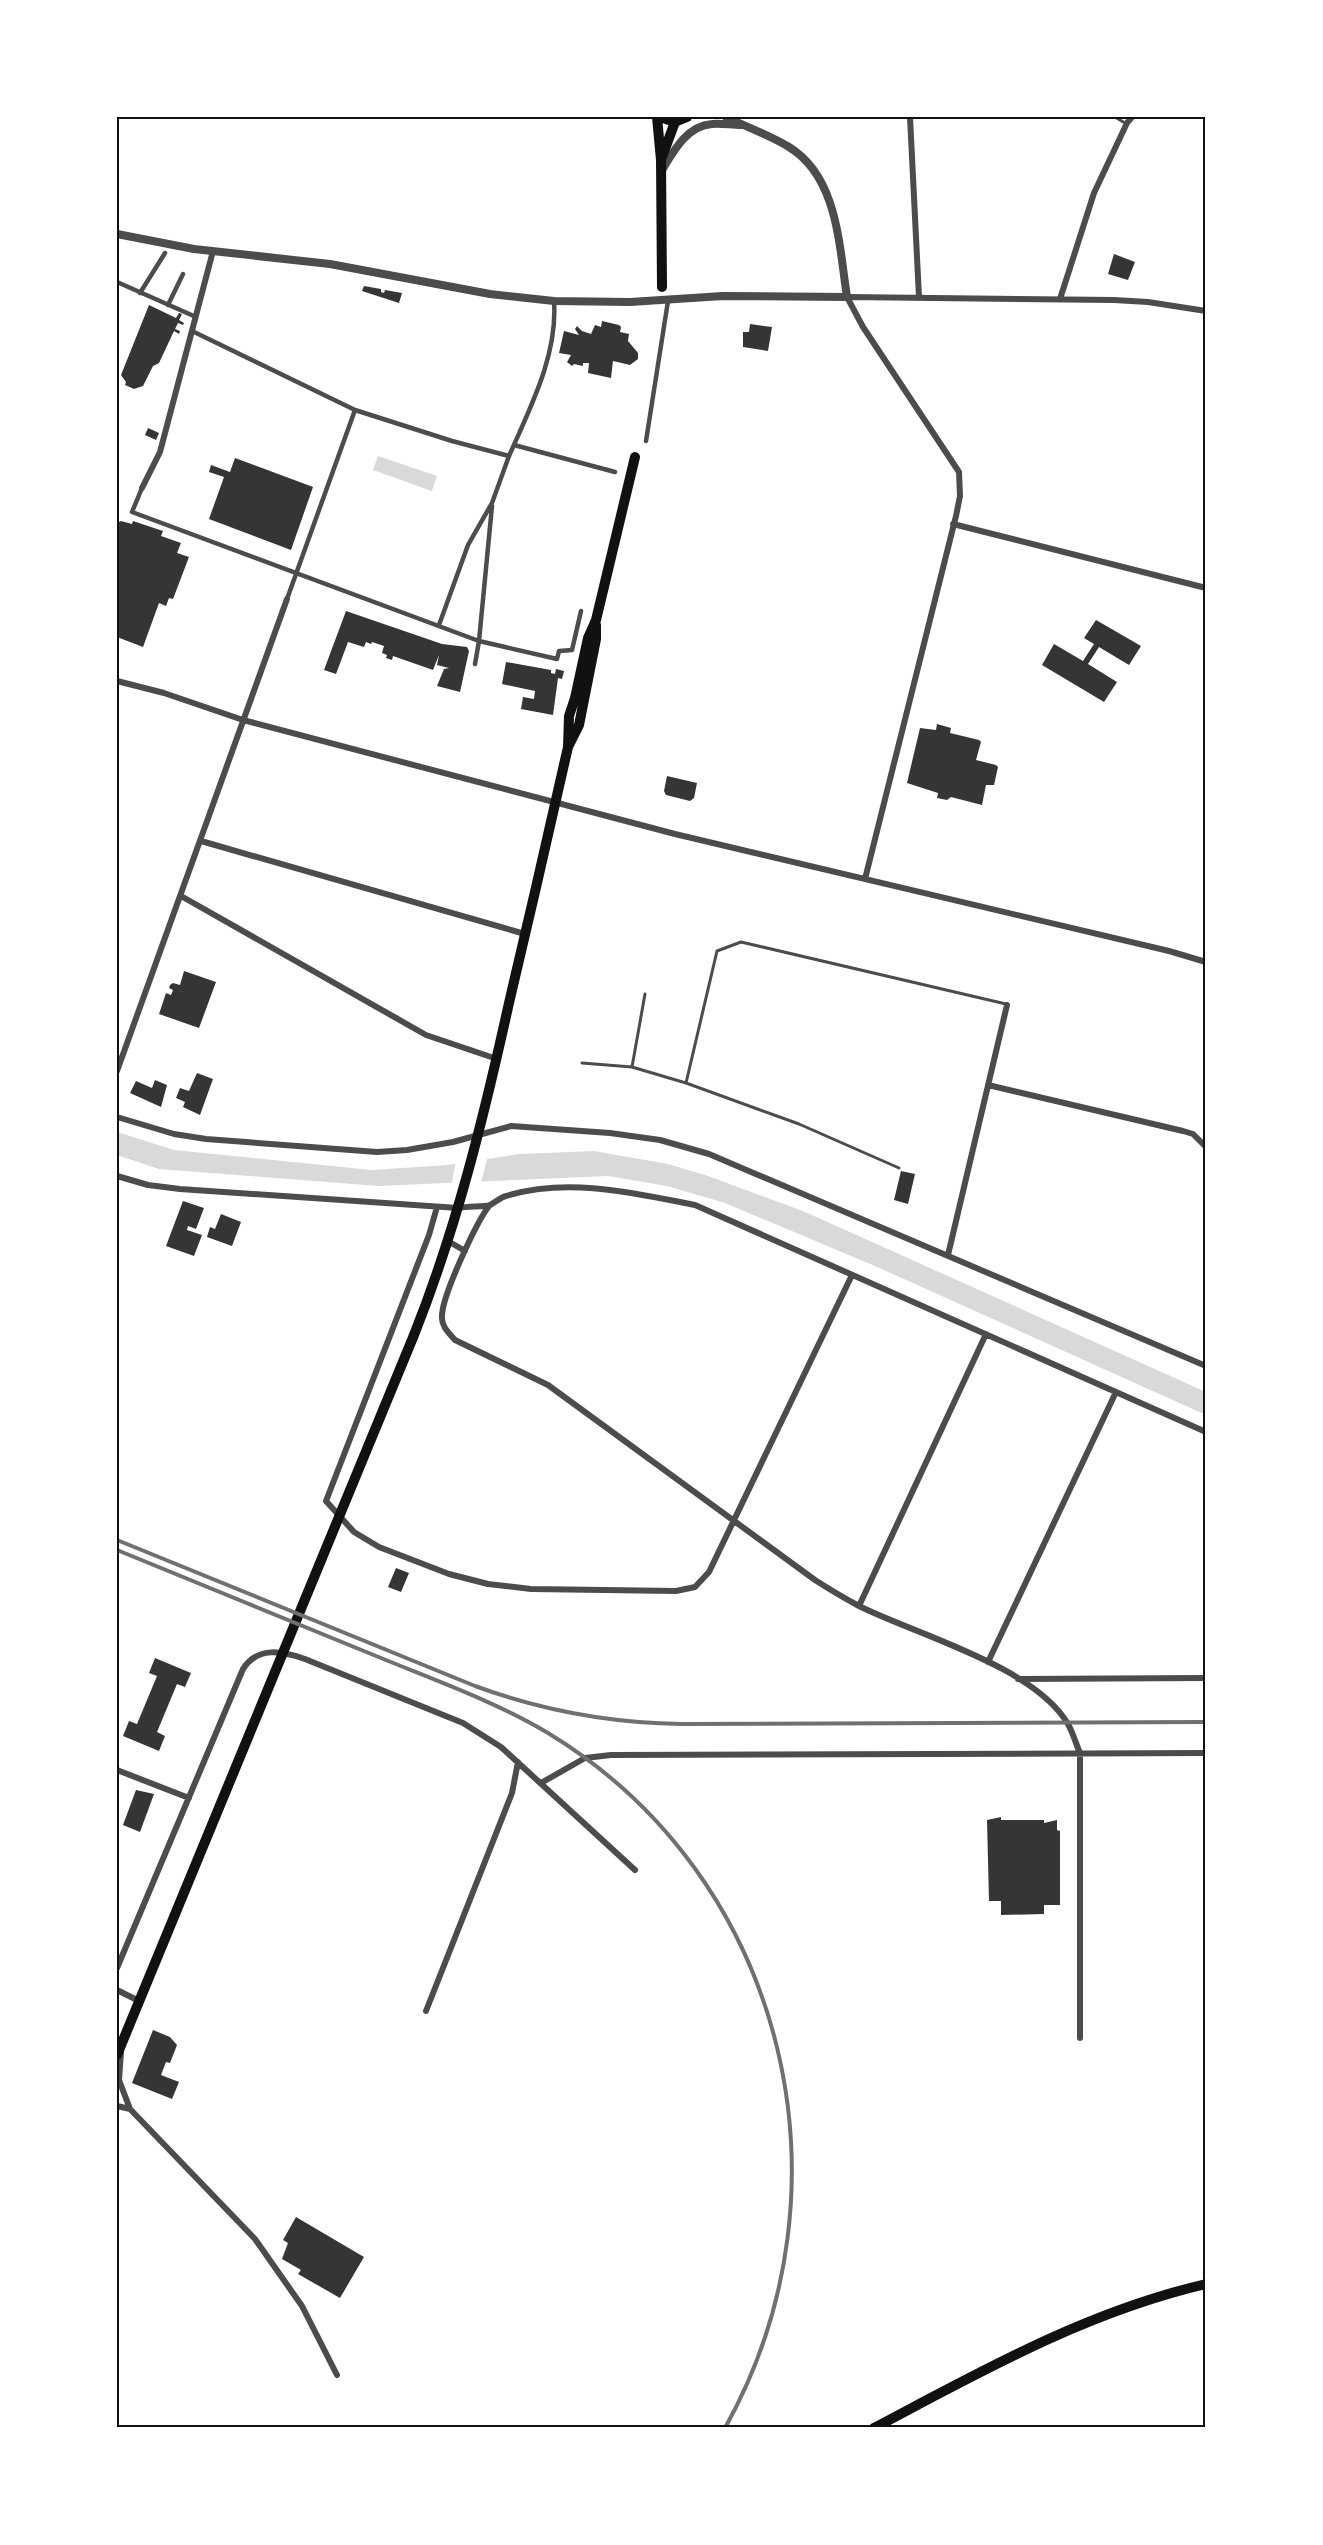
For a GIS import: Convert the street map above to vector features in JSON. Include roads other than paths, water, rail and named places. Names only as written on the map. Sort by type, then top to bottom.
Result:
[{"type":"main road","points":[[662,287],[659,117],[675,122],[687,117]]},
{"type":"main road","points":[[661,166],[675,122]]},
{"type":"main road","points":[[119,2051],[414,1335],[443,1257],[464,1191],[497,1059],[568,747],[569,716],[588,638],[596,620],[635,457]]},
{"type":"main road","points":[[874,2428],[958,2383],[1075,2326],[1125,2306],[1206,2284]]},
{"type":"street","points":[[726,117],[789,148],[811,166],[819,177],[827,192],[832,212],[847,297],[863,327],[959,472],[960,496],[865,879]]},
{"type":"street","points":[[910,117],[919,297]]},
{"type":"street","points":[[1060,299],[1094,193],[1132,117]]},
{"type":"street","points":[[661,166],[692,132],[711,124],[741,124]]},
{"type":"street","points":[[117,234],[213,251],[330,264],[490,294],[554,301],[668,301],[723,296],[919,297],[1148,302],[1206,310]]},
{"type":"street","points":[[213,251],[160,453],[132,512],[479,641],[557,659],[559,651],[572,650],[581,611]]},
{"type":"street","points":[[140,293],[165,253]]},
{"type":"street","points":[[168,305],[183,274]]},
{"type":"street","points":[[117,282],[196,317]]},
{"type":"street","points":[[439,625],[468,545],[492,503],[542,378],[555,322],[554,301]]},
{"type":"street","points":[[646,441],[668,301]]},
{"type":"street","points":[[192,331],[355,410],[452,441],[509,456]]},
{"type":"street","points":[[117,1071],[355,410]]},
{"type":"street","points":[[514,445],[615,472]]},
{"type":"street","points":[[475,664],[492,503]]},
{"type":"street","points":[[953,524],[1206,588]]},
{"type":"street","points":[[117,681],[164,693],[243,720],[675,834],[1169,951],[1206,962]]},
{"type":"street","points":[[201,841],[525,934]]},
{"type":"street","points":[[181,896],[426,1035],[497,1059]]},
{"type":"street","points":[[948,1256],[1007,1005]]},
{"type":"street","points":[[988,1085],[1183,1131],[1193,1134],[1206,1147]]},
{"type":"street","points":[[117,1116],[148,1128],[206,1139],[377,1152],[430,1146],[511,1126],[610,1133],[660,1140],[709,1154],[1206,1366]]},
{"type":"street","points":[[117,1176],[148,1185],[173,1188],[437,1207],[489,1206]]},
{"type":"street","points":[[1080,2038],[1080,1753],[1067,1723],[1051,1704],[1018,1678],[988,1662],[859,1606],[815,1580],[548,1384],[455,1340],[446,1329],[441,1317],[465,1251],[479,1219],[489,1206],[505,1196],[547,1188],[607,1188],[695,1205],[1206,1432]]},
{"type":"street","points":[[437,1207],[429,1235],[326,1501],[354,1532],[379,1547],[449,1574],[488,1584],[531,1590],[676,1591],[694,1587],[709,1572],[852,1275]]},
{"type":"street","points":[[448,1241],[465,1251]]},
{"type":"street","points":[[859,1606],[986,1334]]},
{"type":"street","points":[[988,1662],[1116,1392]]},
{"type":"street","points":[[117,1968],[243,1669],[254,1656],[273,1652],[287,1653],[305,1659],[463,1723],[491,1739],[635,1870]]},
{"type":"street","points":[[1018,1678],[1206,1678]]},
{"type":"street","points":[[541,1783],[577,1761],[611,1755],[1206,1753]]},
{"type":"street","points":[[426,2011],[512,1793],[518,1762]]},
{"type":"street","points":[[117,1770],[189,1797]]},
{"type":"street","points":[[117,1990],[139,2001]]},
{"type":"street","points":[[119,2051],[119,2080],[130,2109],[255,2239],[302,2306],[338,2375]]},
{"type":"street","points":[[117,2106],[130,2109]]},
{"type":"lane","points":[[1115,117],[1127,123]]},
{"type":"lane","points":[[686,1083],[717,951],[741,942],[1007,1005]]},
{"type":"lane","points":[[632,1067],[645,994]]},
{"type":"lane","points":[[582,1063],[632,1067],[686,1083],[799,1124],[899,1168]]},
{"type":"railway","points":[[117,1540],[475,1686],[500,1695],[577,1714],[629,1721],[682,1724],[1206,1722]]},
{"type":"railway","points":[[117,1550],[466,1692],[548,1733],[630,1795],[695,1869],[744,1953],[776,2045],[791,2141],[787,2239],[766,2335],[725,2428]]}]
